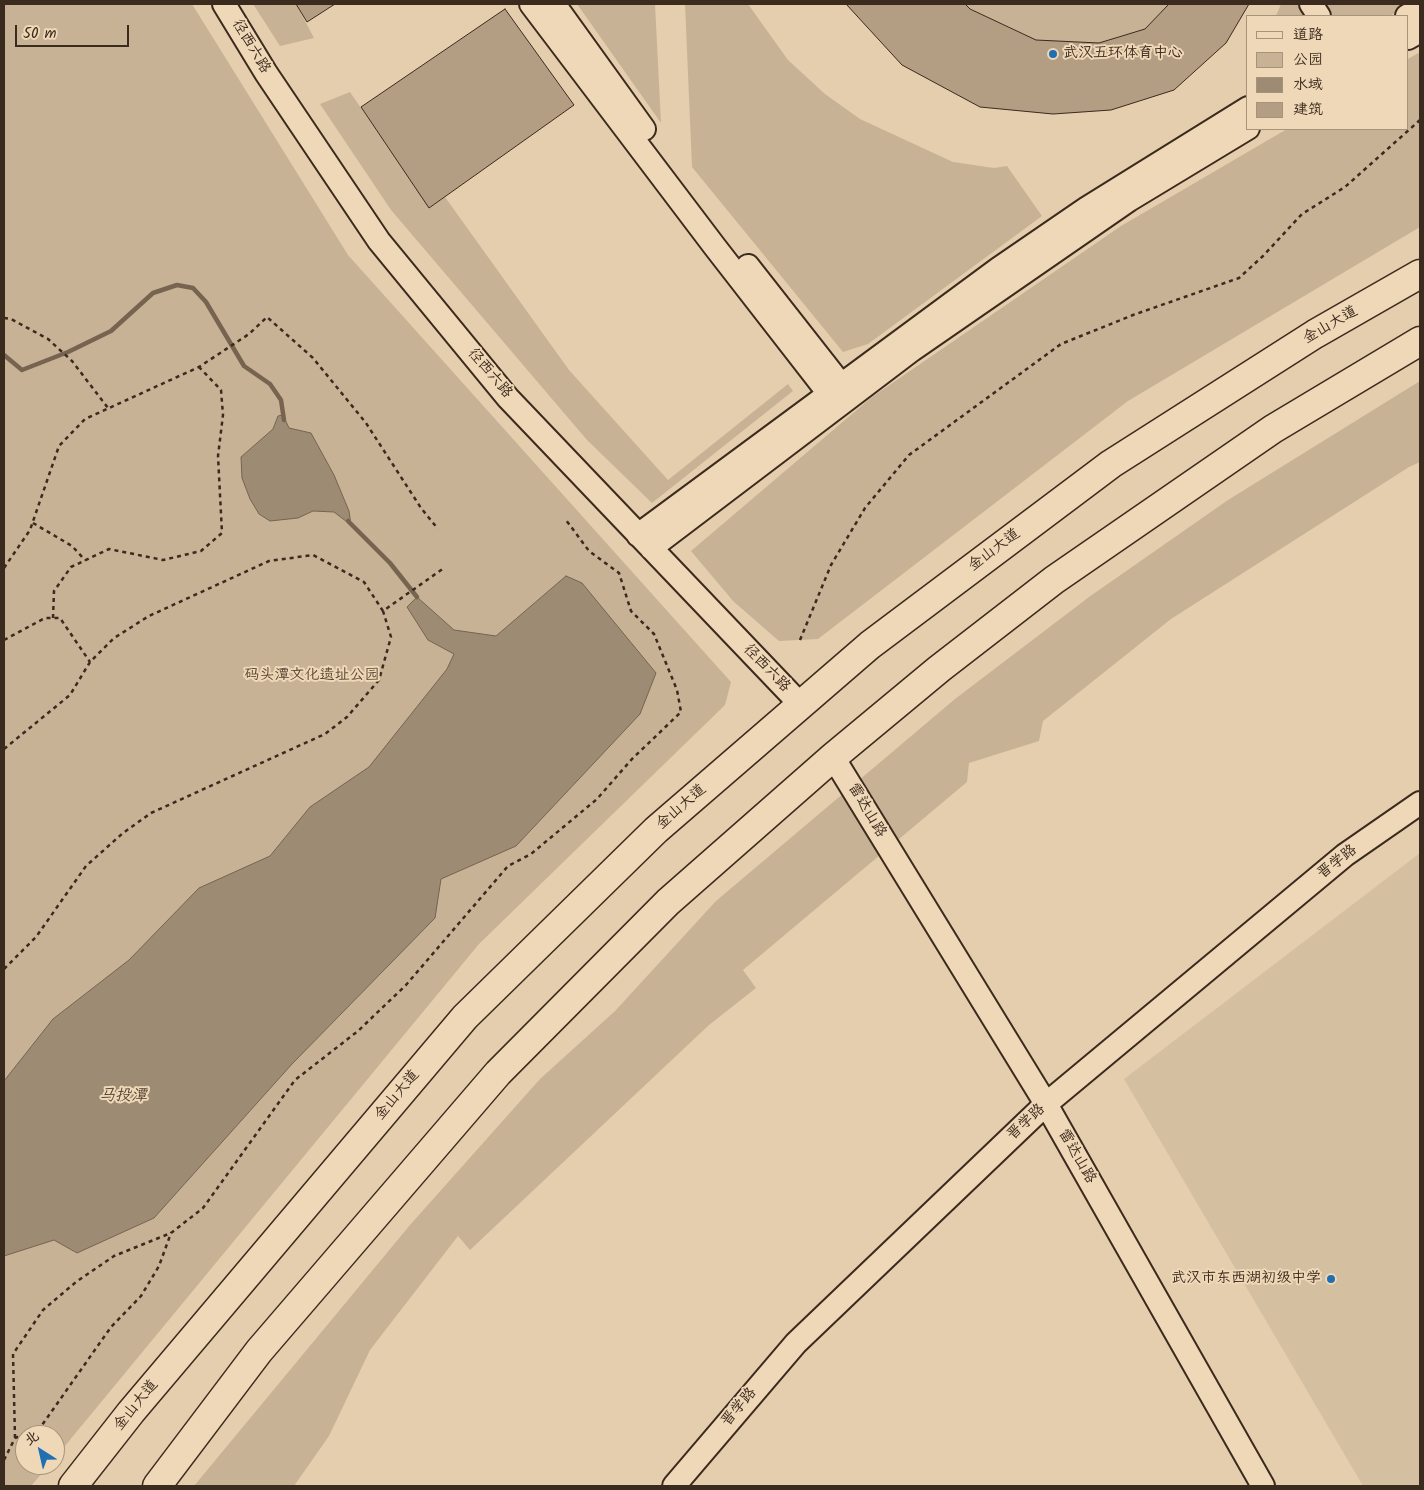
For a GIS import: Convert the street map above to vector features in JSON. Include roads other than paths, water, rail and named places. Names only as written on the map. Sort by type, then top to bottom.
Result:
[{"type":"main road","name":"金山大道","points":[[73,1486],[144,1396],[465,1018],[656,830],[870,645],[1111,464],[1315,334],[1420,274]]},
{"type":"main road","points":[[157,1486],[259,1351],[498,1073],[668,902],[833,757],[1054,580],[1273,429],[1420,341]]},
{"type":"street","name":"径西六路","points":[[224,4],[266,74],[379,242],[508,398],[801,705]]},
{"type":"street","points":[[531,4],[839,395]]},
{"type":"street","points":[[554,4],[839,395]]},
{"type":"street","points":[[1311,4],[1317,15]]},
{"type":"street","points":[[1409,15],[1420,9]]},
{"type":"street","points":[[1409,37],[1420,31]]},
{"type":"street","points":[[645,542],[839,395],[998,269],[1087,208],[1246,109]]},
{"type":"street","points":[[839,395],[912,350],[1129,200],[1246,129]]},
{"type":"street","name":"雷达山路","points":[[833,757],[1046,1104],[1263,1486]]},
{"type":"street","name":"晋学路","points":[[674,1486],[796,1343],[1046,1104],[1345,855],[1420,803]]},
{"type":"water","points":[[283,415],[289,428],[311,433],[334,475],[349,511],[351,525],[334,512],[313,511],[298,518],[270,521],[259,514],[250,499],[242,478],[241,457],[273,429],[278,416]]},
{"type":"water","name":"马投潭","points":[[566,576],[582,583],[656,673],[640,714],[516,846],[441,879],[435,918],[292,1064],[154,1218],[77,1253],[54,1240],[4,1256],[4,1081],[53,1019],[129,960],[199,888],[270,856],[310,807],[369,767],[447,669],[454,654],[428,640],[407,607],[417,597],[454,630],[496,636]]},
{"type":"waterway","points":[[4,355],[22,370],[68,352],[111,331],[153,293],[177,285],[193,288],[206,302],[244,366],[270,384],[281,400],[284,420]]},
{"type":"waterway","points":[[348,521],[390,563],[417,597]]},
{"type":"place","name":"武汉五环体育中心","points":[[1053,54]]},
{"type":"place","name":"武汉市东西湖初级中学","points":[[1331,1279]]},
{"type":"park label","name":"码头潭文化遗址公园","points":[[312,676]]}]
